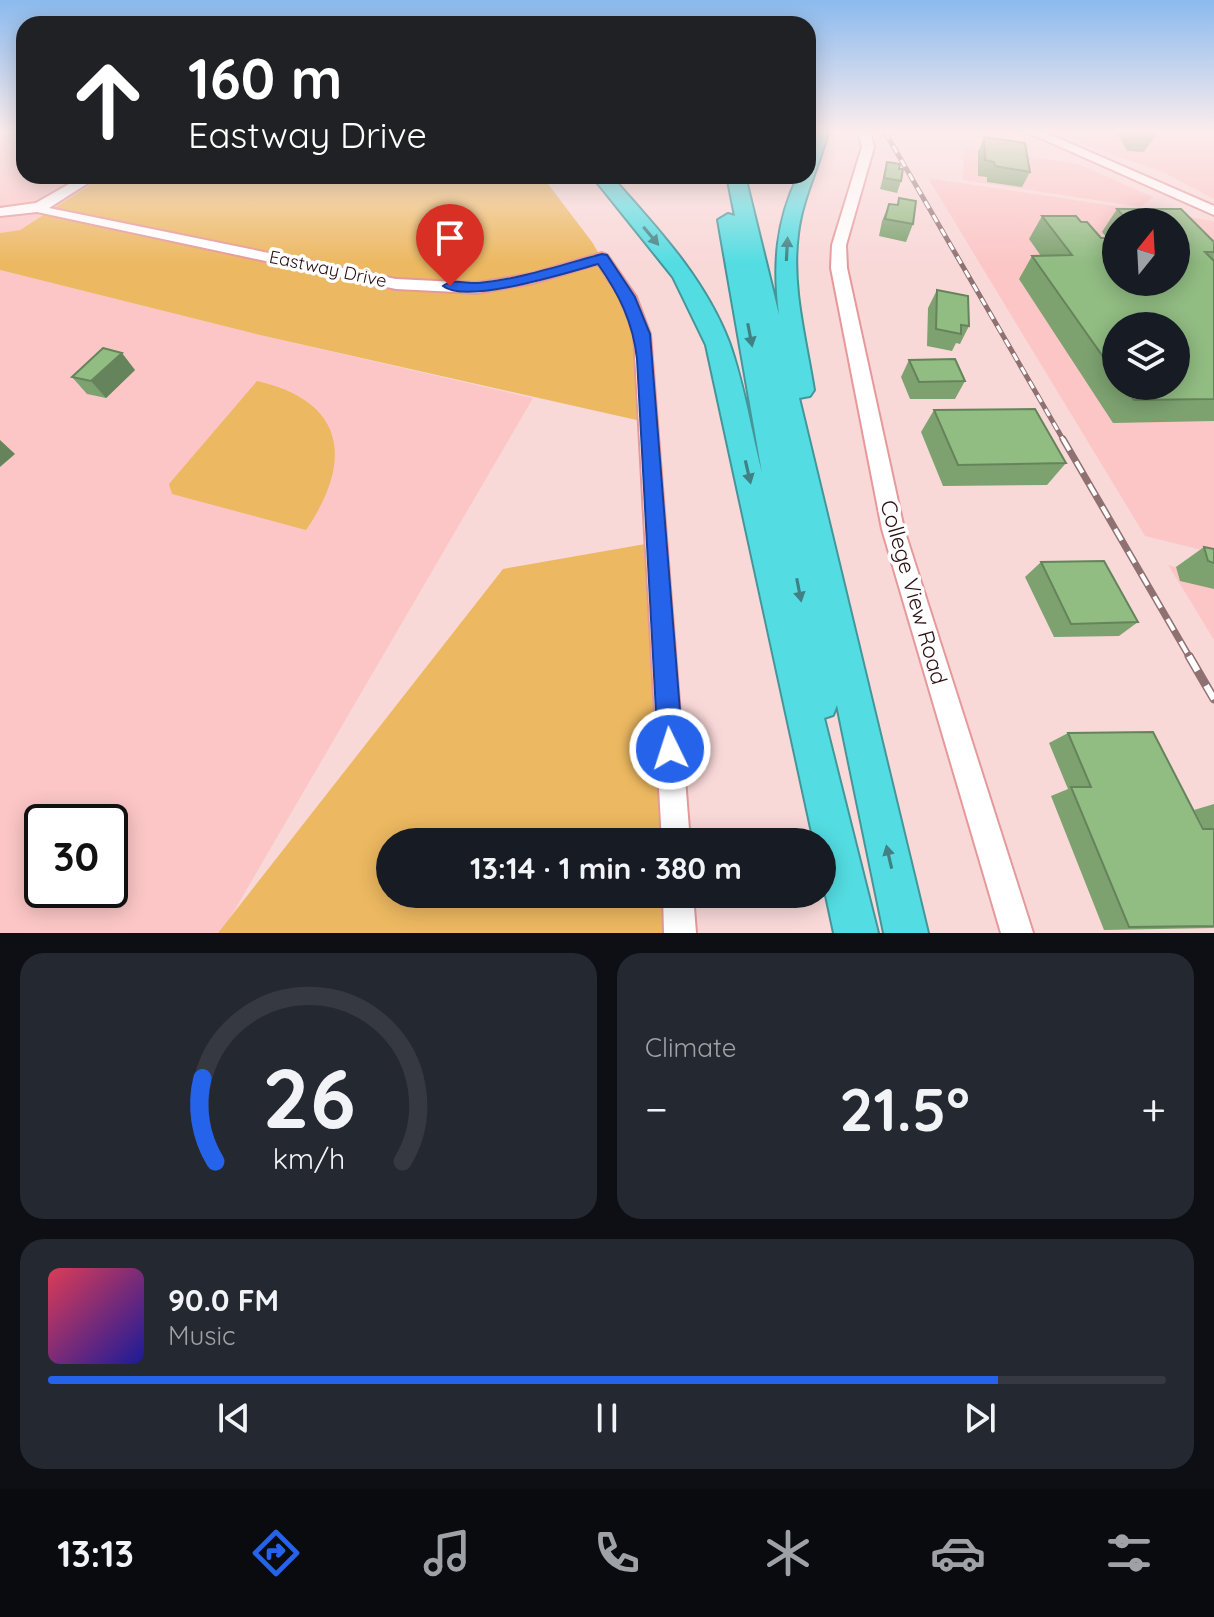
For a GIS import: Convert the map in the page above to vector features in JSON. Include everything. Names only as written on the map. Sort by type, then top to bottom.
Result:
[{"type":"highway","points":[[608,184],[698,296],[718,345],[856,933]]},
{"type":"highway","points":[[721,184],[865,933]]},
{"type":"highway","points":[[738,184],[906,933]]},
{"type":"highway","points":[[804,184],[790,216],[786,268],[824,577]]},
{"type":"street","name":"College View Road","points":[[860,176],[839,245],[839,268],[893,529],[1017,933]]},
{"type":"street","points":[[1133,176],[1214,211]]},
{"type":"street","points":[[0,212],[40,207],[79,184]]},
{"type":"street","name":"Eastway Drive","points":[[40,207],[44,211],[396,284],[477,288],[533,278],[602,258],[628,297],[642,334],[675,828]]},
{"type":"street","points":[[679,908],[680,933]]},
{"type":"shaded area","points":[[0,176],[16,176],[16,184],[92,184],[20,230],[0,233]]},
{"type":"shaded area","points":[[963,176],[1104,176],[1153,197],[1141,207],[963,180]]},
{"type":"shaded area","points":[[1170,176],[1214,176],[1214,199]]},
{"type":"shaded area","points":[[928,178],[1128,208],[1102,208],[1102,296],[1190,296],[1190,217],[1214,221],[1214,553],[1145,536]]},
{"type":"shaded area","points":[[92,184],[548,184],[592,242],[634,313],[650,423],[260,335],[0,270],[0,233],[20,230]]},
{"type":"shaded area","points":[[0,270],[260,335],[533,398],[230,918],[218,933],[0,933]]},
{"type":"shaded area","points":[[257,381],[286,390],[309,403],[324,418],[332,437],[335,457],[331,480],[306,530],[172,494],[169,484]]},
{"type":"shaded area","points":[[657,542],[675,828],[376,828],[376,908],[676,908],[676,933],[218,933],[503,569]]},
{"type":"shaded area","points":[[1168,565],[1214,576],[1214,640],[1188,597]]},
{"type":"building","points":[[884,176],[902,176],[901,181],[884,178]]},
{"type":"building","points":[[899,198],[916,201],[913,224],[885,219],[889,204],[898,205]]},
{"type":"building","points":[[1042,216],[1076,216],[1081,222],[1087,222],[1101,238],[1102,296],[1190,296],[1190,218],[1214,242],[1214,252],[1205,252],[1214,261],[1214,399],[1190,399],[1190,312],[1102,312],[1102,355],[1032,256],[1072,255]]},
{"type":"building","points":[[937,290],[968,296],[969,326],[961,325],[961,334],[936,329]]},
{"type":"building","points":[[103,348],[122,353],[91,381],[72,377]]},
{"type":"building","points":[[955,359],[965,381],[919,382],[909,360]]},
{"type":"building","points":[[1035,409],[1066,463],[958,465],[934,410]]},
{"type":"building","points":[[1204,547],[1214,549],[1214,563],[1208,561]]},
{"type":"building","points":[[1104,561],[1138,622],[1071,624],[1041,562]]},
{"type":"building","points":[[1153,732],[1203,829],[1214,829],[1214,926],[1129,927],[1071,787],[1091,787],[1068,733]]},
{"type":"railway","points":[[910,176],[1064,441]]},
{"type":"railway","points":[[1063,439],[1190,658]]},
{"type":"railway","points":[[1189,656],[1214,699]]},
{"type":"route","points":[[450,286],[477,288],[533,278],[602,258],[628,297],[642,334],[645,359],[670,749]]}]
